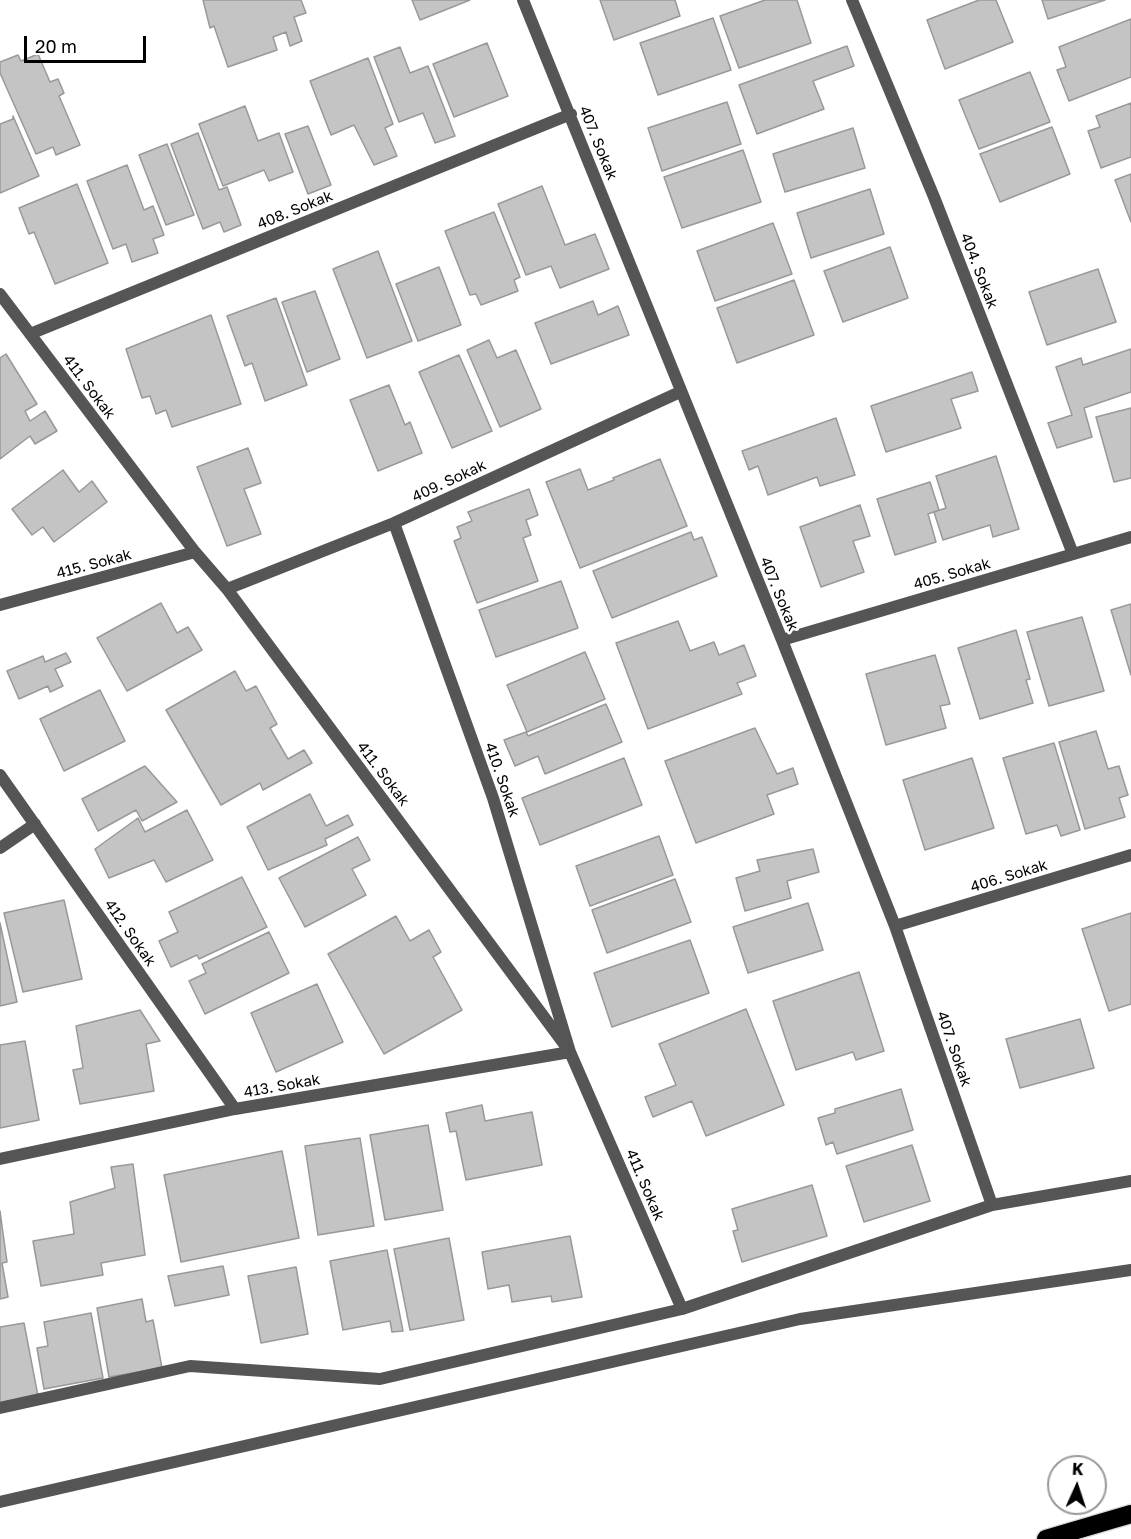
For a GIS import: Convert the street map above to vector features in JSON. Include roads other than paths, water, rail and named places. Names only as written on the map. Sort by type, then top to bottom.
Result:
[{"type":"highway","points":[[1046,1539],[1131,1514]]},
{"type":"street","name":"407. Sokak","points":[[523,0],[571,114],[895,926],[993,1205]]},
{"type":"street","name":"404. Sokak","points":[[852,0],[934,197],[1073,554]]},
{"type":"street","name":"408. Sokak","points":[[30,334],[571,114]]},
{"type":"street","name":"411. Sokak","points":[[0,294],[195,552],[227,589],[570,1052],[682,1308]]},
{"type":"street","name":"409. Sokak","points":[[227,589],[394,523],[680,392]]},
{"type":"street","name":"410. Sokak","points":[[394,523],[493,798],[570,1052]]},
{"type":"street","name":"405. Sokak","points":[[782,640],[1131,537]]},
{"type":"street","name":"415. Sokak","points":[[0,605],[195,552]]},
{"type":"street","name":"412. Sokak","points":[[0,775],[235,1109]]},
{"type":"street","points":[[0,848],[35,825]]},
{"type":"street","name":"406. Sokak","points":[[895,926],[1131,855]]},
{"type":"street","name":"413. Sokak","points":[[0,1159],[235,1109],[570,1052]]},
{"type":"street","points":[[0,1408],[190,1366],[380,1379],[682,1308],[993,1205],[1131,1181]]},
{"type":"street","points":[[0,1502],[800,1319],[1131,1270]]}]
